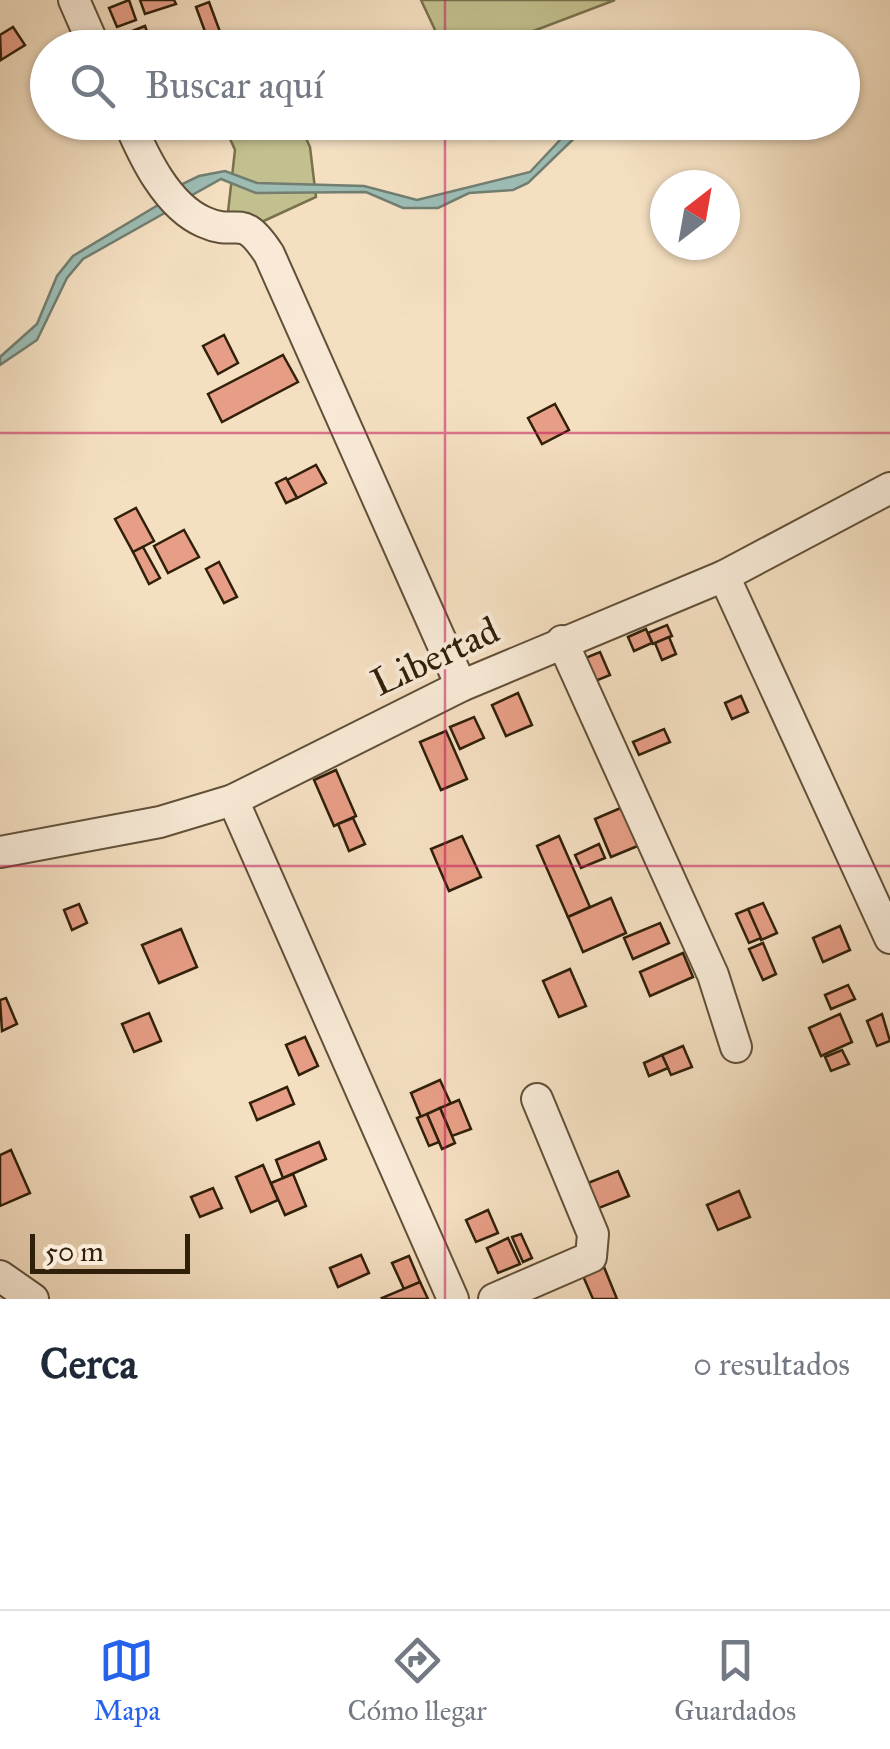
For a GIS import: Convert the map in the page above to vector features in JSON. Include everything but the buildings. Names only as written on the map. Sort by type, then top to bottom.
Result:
[{"type":"street","points":[[74,0],[88,30]]},
{"type":"street","points":[[140,140],[174,198],[204,223],[240,225],[254,232],[269,254],[461,686]]},
{"type":"street","name":"Libertad","points":[[0,852],[160,822],[233,800],[461,686],[562,640],[724,576],[890,488]]},
{"type":"street","points":[[724,576],[890,938]]},
{"type":"street","points":[[562,640],[713,975],[736,1046]]},
{"type":"street","points":[[233,800],[454,1299]]},
{"type":"street","points":[[494,1299],[590,1257],[594,1250],[593,1234],[537,1099]]},
{"type":"street","points":[[0,1276],[34,1299]]},
{"type":"shaded area","points":[[421,0],[615,0],[536,30],[435,30]]},
{"type":"shaded area","points":[[231,140],[307,140],[316,197],[255,225],[228,212],[235,150]]},
{"type":"water","points":[[560,140],[572,140],[528,183],[513,190],[469,193],[438,208],[403,208],[366,192],[256,193],[221,179],[185,199],[174,188],[199,176],[225,171],[257,183],[364,186],[417,200],[530,172]]},
{"type":"water","points":[[163,202],[170,210],[83,259],[67,278],[37,340],[0,365],[0,357],[37,324],[57,276],[73,256]]}]
